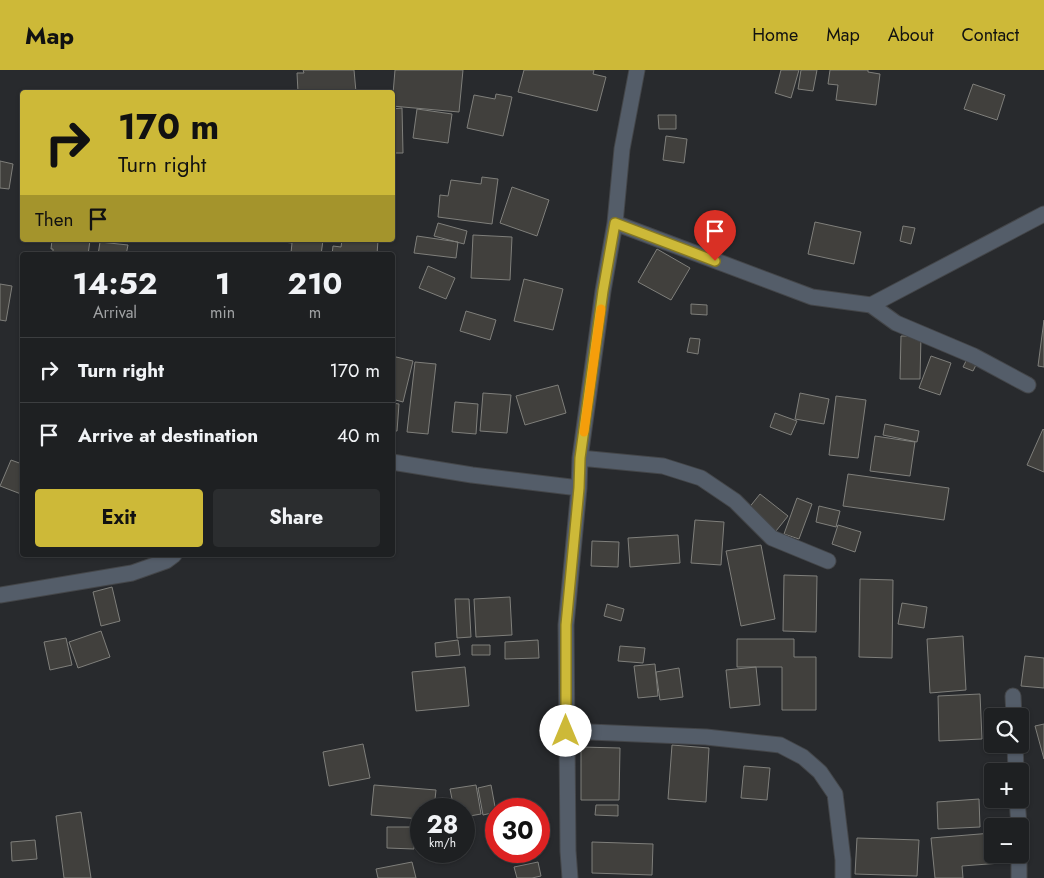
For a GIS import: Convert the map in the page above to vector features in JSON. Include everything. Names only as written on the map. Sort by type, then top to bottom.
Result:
[{"type":"street","points":[[570,878],[566,731],[566,625],[579,488],[580,458],[603,291],[615,223],[622,149],[637,70]]},
{"type":"street","points":[[871,305],[1044,214]]},
{"type":"street","points":[[615,223],[812,296],[871,305],[896,323],[974,356],[1028,385]]},
{"type":"street","points":[[580,458],[664,466],[701,478],[735,501],[772,538],[828,561]]},
{"type":"street","points":[[395,462],[472,475],[579,488]]},
{"type":"street","points":[[0,595],[132,573],[166,561],[171,557]]},
{"type":"street","points":[[1013,696],[1014,708]]},
{"type":"street","points":[[566,731],[706,737],[780,745],[803,757],[820,772],[835,794],[844,878]]},
{"type":"street","points":[[1019,863],[1019,878]]},
{"type":"building","points":[[303,70],[354,70],[356,90],[298,90],[297,73],[304,73]]},
{"type":"building","points":[[395,70],[463,70],[459,112],[395,106],[395,90],[393,90]]},
{"type":"building","points":[[524,70],[594,70],[593,74],[606,77],[597,111],[518,92]]},
{"type":"building","points":[[781,70],[799,70],[791,98],[775,93]]},
{"type":"building","points":[[801,70],[817,70],[813,91],[798,89]]},
{"type":"building","points":[[830,70],[868,70],[868,72],[880,74],[876,105],[836,100],[838,85],[828,84]]},
{"type":"building","points":[[973,84],[1005,95],[997,120],[964,109]]},
{"type":"building","points":[[496,94],[512,97],[503,136],[467,128],[474,95],[495,99]]},
{"type":"building","points":[[402,108],[403,153],[395,153],[395,109]]},
{"type":"building","points":[[417,109],[452,114],[448,143],[413,138]]},
{"type":"building","points":[[658,115],[676,115],[676,129],[659,129]]},
{"type":"building","points":[[666,136],[687,139],[684,163],[663,160]]},
{"type":"building","points":[[0,161],[13,164],[9,189],[0,188]]},
{"type":"building","points":[[482,177],[498,179],[492,224],[438,217],[440,195],[448,196],[451,180],[481,184]]},
{"type":"building","points":[[512,187],[549,200],[537,236],[500,223]]},
{"type":"building","points":[[815,222],[861,232],[854,264],[808,254]]},
{"type":"building","points":[[438,223],[467,231],[464,244],[434,236]]},
{"type":"building","points":[[903,226],[915,228],[911,244],[900,241]]},
{"type":"building","points":[[473,235],[512,237],[510,280],[471,278]]},
{"type":"building","points":[[417,236],[458,242],[456,258],[414,253]]},
{"type":"building","points":[[52,242],[90,242],[88,252],[53,252],[53,249],[51,249]]},
{"type":"building","points":[[100,242],[128,245],[127,252],[98,252]]},
{"type":"building","points":[[283,242],[323,242],[321,252],[291,252],[292,243]]},
{"type":"building","points":[[342,242],[378,242],[377,252],[332,252],[333,246],[341,247]]},
{"type":"building","points":[[657,249],[690,268],[671,300],[638,282]]},
{"type":"building","points":[[428,266],[455,278],[446,299],[419,288]]},
{"type":"building","points":[[524,279],[563,289],[553,330],[514,321]]},
{"type":"building","points":[[0,284],[12,286],[6,321],[0,320]]},
{"type":"building","points":[[691,304],[707,305],[707,315],[691,314]]},
{"type":"building","points":[[466,311],[496,320],[490,340],[460,331]]},
{"type":"building","points":[[1044,320],[1044,367],[1038,366]]},
{"type":"building","points":[[901,336],[921,336],[920,379],[900,379]]},
{"type":"building","points":[[690,338],[700,339],[698,354],[687,352]]},
{"type":"building","points":[[969,355],[979,359],[973,371],[963,367]]},
{"type":"building","points":[[931,356],[951,363],[940,395],[919,388]]},
{"type":"building","points":[[395,357],[413,361],[403,402],[395,400]]},
{"type":"building","points":[[415,362],[436,364],[428,434],[407,432]]},
{"type":"building","points":[[558,385],[566,413],[525,425],[516,396]]},
{"type":"building","points":[[483,393],[511,395],[507,433],[480,431]]},
{"type":"building","points":[[800,393],[829,399],[824,424],[795,419]]},
{"type":"building","points":[[836,396],[866,400],[858,458],[829,455]]},
{"type":"building","points":[[455,402],[478,404],[476,434],[452,432]]},
{"type":"building","points":[[395,403],[399,404],[397,431],[395,431]]},
{"type":"building","points":[[775,413],[797,421],[791,435],[770,427]]},
{"type":"building","points":[[885,424],[919,431],[917,442],[883,435]]},
{"type":"building","points":[[1044,430],[1044,472],[1027,465]]},
{"type":"building","points":[[875,436],[915,442],[910,476],[870,471]]},
{"type":"building","points":[[11,460],[20,463],[20,494],[0,486]]},
{"type":"building","points":[[848,474],[949,488],[944,520],[843,506]]},
{"type":"building","points":[[760,494],[788,516],[776,531],[748,509]]},
{"type":"building","points":[[797,498],[812,504],[799,539],[784,534]]},
{"type":"building","points":[[819,506],[840,511],[836,527],[816,522]]},
{"type":"building","points":[[695,520],[724,522],[721,565],[691,563]]},
{"type":"building","points":[[838,525],[861,532],[855,552],[832,544]]},
{"type":"building","points":[[678,535],[680,563],[630,567],[628,538]]},
{"type":"building","points":[[592,541],[619,542],[618,567],[591,566]]},
{"type":"building","points":[[761,545],[775,619],[741,626],[726,551]]},
{"type":"building","points":[[784,575],[817,576],[816,632],[783,631]]},
{"type":"building","points":[[860,579],[893,580],[892,658],[859,657]]},
{"type":"building","points":[[112,587],[120,621],[101,626],[93,592]]},
{"type":"building","points":[[510,597],[512,635],[476,637],[474,599]]},
{"type":"building","points":[[455,599],[469,599],[471,637],[457,638]]},
{"type":"building","points":[[902,603],[927,607],[924,628],[898,624]]},
{"type":"building","points":[[607,604],[624,609],[621,621],[604,616]]},
{"type":"building","points":[[101,631],[110,657],[78,668],[69,642]]},
{"type":"building","points":[[963,636],[966,690],[930,693],[927,639]]},
{"type":"building","points":[[66,638],[72,665],[50,670],[44,642]]},
{"type":"building","points":[[737,639],[794,639],[794,657],[816,657],[816,710],[782,710],[782,667],[737,667]]},
{"type":"building","points":[[458,640],[460,655],[436,657],[435,643]]},
{"type":"building","points":[[538,640],[539,658],[505,659],[505,642]]},
{"type":"building","points":[[472,645],[490,645],[490,655],[472,655]]},
{"type":"building","points":[[620,646],[645,648],[643,663],[618,661]]},
{"type":"building","points":[[1025,656],[1044,658],[1044,688],[1021,686]]},
{"type":"building","points":[[655,664],[658,696],[638,698],[634,666]]},
{"type":"building","points":[[465,667],[469,706],[416,711],[412,672]]},
{"type":"building","points":[[756,667],[760,705],[730,708],[726,670]]},
{"type":"building","points":[[679,668],[683,697],[660,700],[656,672]]},
{"type":"building","points":[[980,694],[982,739],[939,741],[938,696]]},
{"type":"building","points":[[1044,724],[1044,759],[1035,726]]},
{"type":"building","points":[[363,744],[370,778],[329,786],[323,752]]},
{"type":"building","points":[[672,745],[709,748],[706,802],[668,799]]},
{"type":"building","points":[[581,747],[620,748],[619,800],[581,800]]},
{"type":"building","points":[[744,766],[770,768],[767,800],[741,798]]},
{"type":"building","points":[[374,785],[436,790],[435,798],[410,798],[410,818],[371,815]]},
{"type":"building","points":[[476,785],[481,814],[475,815],[475,798],[452,798],[450,789]]},
{"type":"building","points":[[491,785],[493,798],[485,798],[485,815],[483,815],[478,788]]},
{"type":"building","points":[[979,799],[980,827],[938,829],[937,802]]},
{"type":"building","points":[[596,805],[618,805],[618,816],[595,815]]},
{"type":"building","points":[[81,812],[91,878],[64,878],[56,816]]},
{"type":"building","points":[[387,827],[410,827],[410,849],[387,848]]},
{"type":"building","points":[[984,834],[984,863],[1001,863],[962,866],[963,878],[935,878],[931,838]]},
{"type":"building","points":[[857,838],[919,840],[917,876],[855,874]]},
{"type":"building","points":[[35,840],[37,859],[12,861],[11,842]]},
{"type":"building","points":[[592,842],[653,844],[652,875],[592,873]]},
{"type":"building","points":[[410,862],[412,863],[416,878],[378,878],[376,869]]},
{"type":"building","points":[[538,863],[541,876],[517,878],[514,867]]},
{"type":"slow traffic","points":[[584,432],[601,309]]},
{"type":"route","points":[[566,731],[566,625],[579,488],[580,458],[603,291],[615,223],[715,261]]}]
